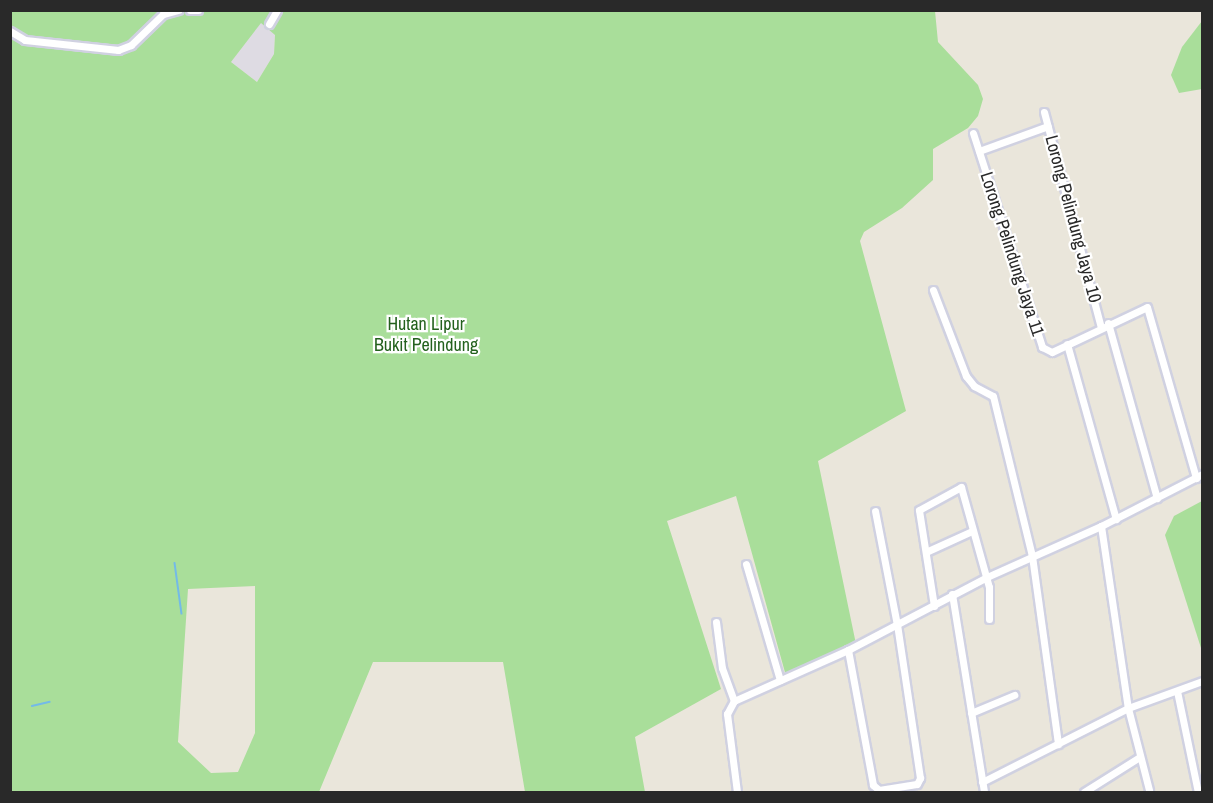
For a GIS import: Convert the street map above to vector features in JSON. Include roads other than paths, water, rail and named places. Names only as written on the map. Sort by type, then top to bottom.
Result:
[{"type":"street","points":[[10,31],[25,40],[118,50],[131,45],[164,14],[178,10]]},
{"type":"street","points":[[190,10],[198,10]]},
{"type":"street","points":[[269,24],[277,10]]},
{"type":"street","name":"Lorong Pelindung Jaya 10","points":[[1044,112],[1157,498]]},
{"type":"street","points":[[979,151],[1048,126]]},
{"type":"street","name":"Lorong Pelindung Jaya 11","points":[[973,133],[1042,347],[1052,352],[1067,344]]},
{"type":"street","points":[[933,290],[966,376],[974,386],[993,396],[1032,556],[1058,744]]},
{"type":"street","points":[[737,792],[727,714],[734,700],[848,650],[987,576],[1116,519],[1199,476],[1150,310],[1141,307],[1067,344],[1116,519]]},
{"type":"street","points":[[934,606],[928,551],[919,510],[962,488],[972,531],[987,576],[988,619]]},
{"type":"street","points":[[848,650],[877,789],[917,784],[920,778],[897,625],[875,512]]},
{"type":"street","points":[[1101,526],[1128,708],[1138,758],[1149,790]]},
{"type":"street","points":[[928,551],[972,531]]},
{"type":"street","points":[[746,564],[780,680]]},
{"type":"street","points":[[952,594],[984,792]]},
{"type":"street","points":[[716,622],[722,668],[734,700]]},
{"type":"street","points":[[982,782],[1128,708],[1203,681]]},
{"type":"street","points":[[1176,690],[1198,792]]},
{"type":"street","points":[[971,713],[1014,695]]},
{"type":"street","points":[[1084,792],[1138,758]]},
{"type":"waterway","points":[[175,563],[182,614]]},
{"type":"waterway","points":[[1181,693],[1202,686]]},
{"type":"waterway","points":[[32,706],[50,702]]},
{"type":"park label","name":"Hutan Lipur Bukit Pelindung","points":[[426,335]]}]
